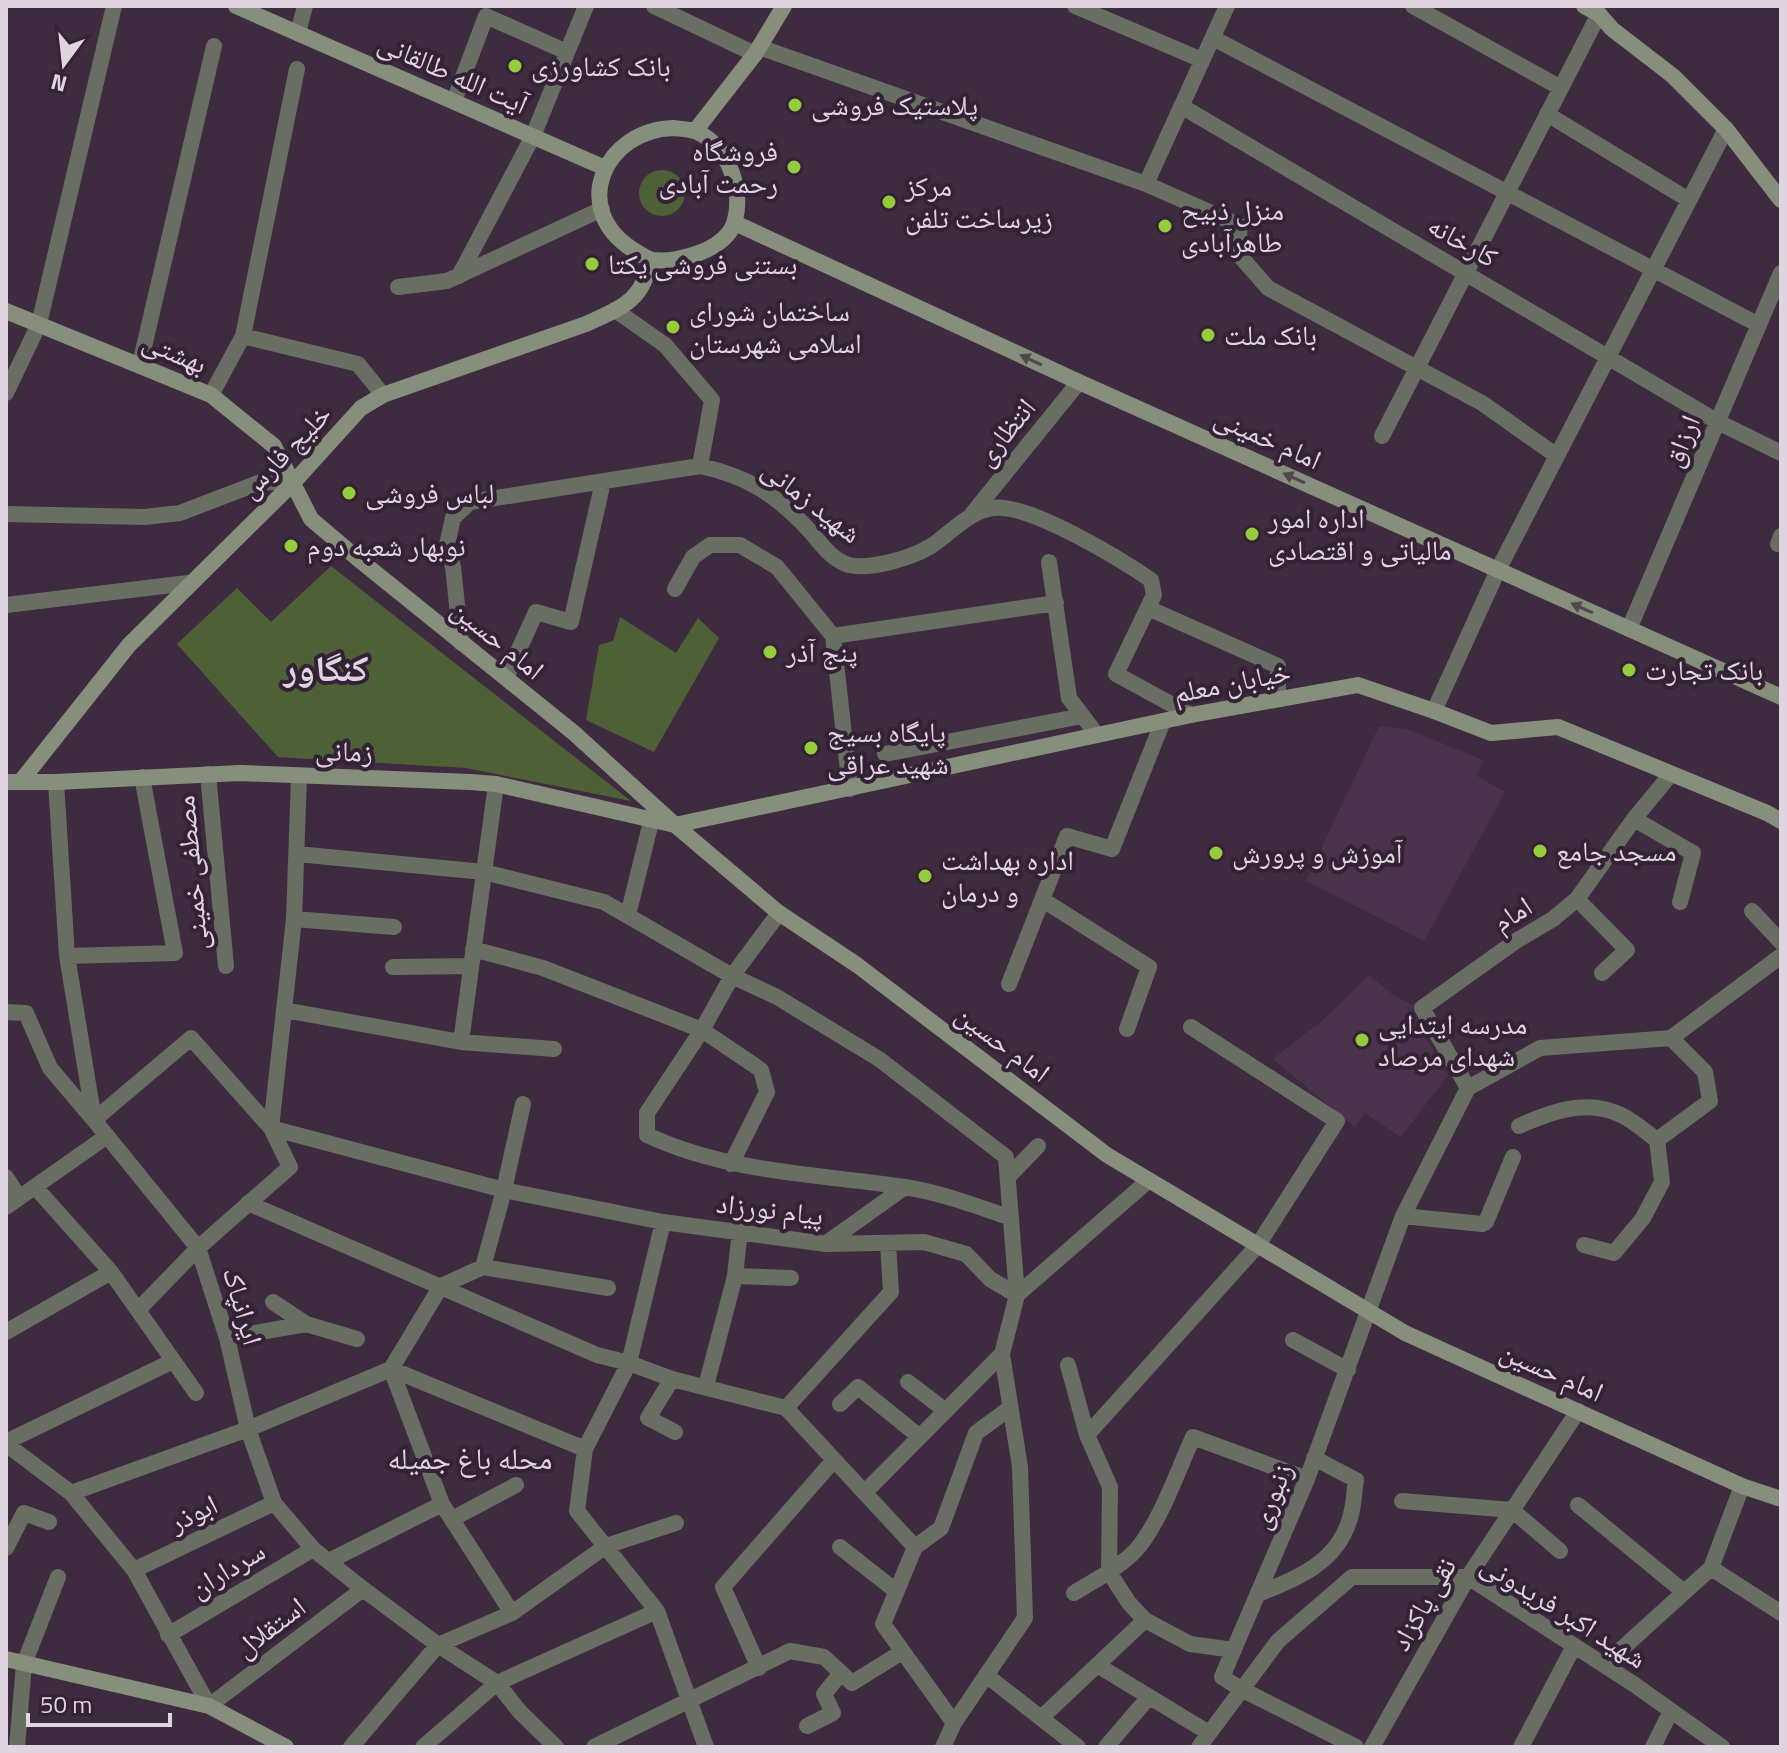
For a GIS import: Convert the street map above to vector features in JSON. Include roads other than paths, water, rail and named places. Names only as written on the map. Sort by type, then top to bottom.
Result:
[{"type":"main road","name":"آیت الله طالقانی","points":[[236,6],[605,168]]},
{"type":"main road","points":[[695,131],[757,50],[784,6]]},
{"type":"main road","points":[[1591,10],[1673,76],[1726,129],[1781,200]]},
{"type":"main road","points":[[654,129],[695,131],[710,140],[727,158],[737,193],[735,223],[715,247],[685,258],[650,260],[625,244],[610,229],[602,209],[599,188],[605,168],[617,151],[654,129]]},
{"type":"main road","name":"امام خمینی","points":[[735,223],[1079,382],[1781,697]]},
{"type":"main road","name":"خلیج فارس","points":[[14,781],[129,645],[188,583],[293,483],[361,408],[383,395],[586,324],[615,310],[636,297],[648,275],[650,260]]},
{"type":"main road","name":"بهشتی","points":[[6,311],[211,395],[274,446],[293,483]]},
{"type":"main road","name":"امام حسین","points":[[293,483],[311,519],[574,733],[675,825],[779,913],[857,965],[1107,1155],[1405,1333],[1742,1486],[1781,1499]]},
{"type":"main road","name":"خیابان معلم","points":[[675,825],[1191,715],[1358,685],[1491,733],[1558,727],[1781,821]]},
{"type":"main road","name":"زمانی","points":[[14,781],[56,782],[208,774],[496,784],[675,825]]},
{"type":"main road","points":[[6,1659],[209,1706],[286,1747]]},
{"type":"street","points":[[6,393],[39,324],[114,6]]},
{"type":"street","points":[[298,33],[305,6]]},
{"type":"street","points":[[459,276],[533,136],[586,6]]},
{"type":"street","points":[[654,6],[757,50],[1146,184],[1239,225],[1240,256],[1268,288],[1482,403],[1557,456]]},
{"type":"street","points":[[1075,6],[1202,60]]},
{"type":"street","points":[[1146,184],[1227,6]]},
{"type":"street","points":[[1413,6],[1561,88]]},
{"type":"street","points":[[1382,436],[1561,88],[1591,10]]},
{"type":"street","points":[[454,101],[486,16],[567,52]]},
{"type":"street","points":[[1213,38],[1759,325]]},
{"type":"street","points":[[140,364],[214,46]]},
{"type":"street","points":[[211,395],[243,336],[297,69]]},
{"type":"street","name":"کارخانه","points":[[1181,106],[1718,422],[1781,453]]},
{"type":"street","points":[[1547,114],[1689,200]]},
{"type":"street","points":[[1434,711],[1498,570],[1726,129]]},
{"type":"street","points":[[398,287],[447,281],[602,209]]},
{"type":"street","name":"ارزاق","points":[[1629,629],[1781,273]]},
{"type":"street","points":[[615,310],[665,345],[712,400],[700,466]]},
{"type":"street","points":[[243,336],[358,364],[383,395]]},
{"type":"street","name":"انتظاری","points":[[972,514],[1079,382]]},
{"type":"street","name":"شهید زمانی","points":[[461,643],[453,567],[447,545],[453,518],[470,502],[700,466],[732,473],[770,493],[827,552],[847,564],[874,567],[929,548],[972,514]]},
{"type":"street","points":[[6,514],[145,517],[180,513],[261,482],[293,483]]},
{"type":"street","points":[[506,678],[536,612],[571,622],[603,482]]},
{"type":"street","points":[[972,514],[1002,507],[1038,518],[1124,561],[1151,580],[1154,595],[1116,674],[1191,715]]},
{"type":"street","points":[[675,589],[693,557],[710,545],[740,545],[777,567],[833,636],[850,789]]},
{"type":"street","points":[[1049,562],[1069,698],[1097,735]]},
{"type":"street","points":[[6,605],[188,583]]},
{"type":"street","points":[[833,636],[1056,603]]},
{"type":"street","points":[[1148,608],[1278,666],[1278,699]]},
{"type":"street","points":[[885,754],[1082,716]]},
{"type":"street","points":[[1009,984],[1067,836],[1112,849],[1163,721]]},
{"type":"street","name":"مصطفی خمینی","points":[[208,774],[226,966]]},
{"type":"street","name":"امام","points":[[1468,1088],[1422,1008],[1516,941],[1553,919],[1577,899],[1634,819],[1671,774]]},
{"type":"street","points":[[271,1128],[294,919],[299,776]]},
{"type":"street","points":[[67,956],[175,953],[142,777]]},
{"type":"street","name":"ایرانپاک","points":[[56,782],[67,956],[94,1120],[198,1248],[227,1338],[248,1429],[274,1503],[313,1549],[438,1645],[497,1683],[520,1712],[556,1747]]},
{"type":"street","points":[[461,1042],[496,784]]},
{"type":"street","points":[[628,915],[652,818]]},
{"type":"street","points":[[1634,819],[1693,853],[1680,902]]},
{"type":"street","points":[[297,854],[484,872],[604,902],[732,976],[777,997],[879,1059],[1006,1157],[1017,1295],[1002,1354],[1020,1467],[1025,1618],[954,1723],[943,1747]]},
{"type":"street","points":[[1577,899],[1627,950],[1602,973]]},
{"type":"street","points":[[1043,900],[1149,967],[1127,1029]]},
{"type":"street","points":[[1752,911],[1781,942]]},
{"type":"street","points":[[779,913],[732,976],[702,1030],[647,1113],[647,1135],[676,1149],[731,1164],[846,1182],[905,1187],[948,1196],[1011,1218]]},
{"type":"street","points":[[294,919],[394,927]]},
{"type":"street","points":[[1468,1088],[1540,1048],[1671,1038],[1781,956]]},
{"type":"street","points":[[393,967],[472,958],[543,968],[702,1030],[761,1070],[767,1092],[731,1164]]},
{"type":"street","points":[[284,1010],[461,1042],[554,1049]]},
{"type":"street","points":[[6,1012],[26,1013],[50,1068],[94,1120],[191,1038],[271,1128],[290,1167],[198,1248],[138,1310]]},
{"type":"street","points":[[1087,1435],[1258,1245],[1337,1121],[1191,1027]]},
{"type":"street","points":[[1657,1140],[1710,1101],[1705,1072],[1671,1038]]},
{"type":"street","name":"زنبوری","points":[[1241,1689],[1222,1677],[1307,1479],[1403,1216],[1468,1088]]},
{"type":"street","points":[[483,1267],[523,1104]]},
{"type":"street","points":[[1519,1126],[1547,1113],[1589,1106],[1620,1114],[1657,1140],[1662,1182],[1643,1218],[1614,1253],[1584,1245]]},
{"type":"street","name":"پیام نورزاد","points":[[271,1128],[504,1190],[663,1222],[826,1244],[924,1242],[966,1254],[990,1279],[1017,1295]]},
{"type":"street","points":[[6,1177],[13,1202],[107,1136]]},
{"type":"street","points":[[1008,1177],[1038,1146]]},
{"type":"street","points":[[1403,1216],[1486,1222],[1513,1157]]},
{"type":"street","points":[[1017,1295],[1149,1180]]},
{"type":"street","points":[[826,1244],[905,1187]]},
{"type":"street","points":[[36,1188],[111,1272],[196,1393]]},
{"type":"street","points":[[248,1203],[597,1355],[672,1379],[786,1408],[915,1547]]},
{"type":"street","points":[[663,1222],[629,1363],[585,1449],[577,1511],[657,1611],[706,1747]]},
{"type":"street","points":[[706,1386],[735,1276],[740,1231]]},
{"type":"street","points":[[786,1408],[891,1292],[888,1243]]},
{"type":"street","points":[[71,1493],[248,1429],[391,1369],[441,1286],[483,1267],[608,1288]]},
{"type":"street","points":[[6,1332],[111,1272]]},
{"type":"street","points":[[735,1276],[791,1278]]},
{"type":"street","points":[[273,1302],[306,1324],[357,1339]]},
{"type":"street","points":[[227,1338],[306,1324]]},
{"type":"street","points":[[1293,1340],[1348,1370]]},
{"type":"street","points":[[865,1492],[1002,1354]]},
{"type":"street","points":[[173,1361],[6,1443],[71,1493],[134,1570],[209,1706]]},
{"type":"street","points":[[1068,1365],[1087,1435],[1110,1487],[1109,1572],[1129,1603],[1145,1620],[1190,1644],[1234,1650]]},
{"type":"street","points":[[391,1369],[585,1449]]},
{"type":"street","points":[[391,1369],[442,1504],[512,1613]]},
{"type":"street","points":[[672,1379],[648,1418],[675,1432]]},
{"type":"street","points":[[908,1382],[946,1411]]},
{"type":"street","points":[[840,1404],[858,1387],[920,1437]]},
{"type":"street","points":[[954,1723],[883,1624],[915,1547],[941,1528],[976,1433],[1010,1408]]},
{"type":"street","name":"نقی پاکزاد","points":[[1372,1747],[1468,1577],[1578,1411]]},
{"type":"street","points":[[1074,1593],[1109,1572],[1137,1549],[1160,1510],[1193,1437],[1307,1479]]},
{"type":"street","points":[[1258,1594],[1303,1576],[1335,1550],[1350,1519],[1356,1480],[1314,1458]]},
{"type":"street","points":[[759,1668],[723,1587],[834,1460]]},
{"type":"street","points":[[452,1519],[516,1485]]},
{"type":"street","points":[[1604,1665],[1711,1568],[1742,1486]]},
{"type":"street","points":[[1402,1501],[1512,1510],[1560,1551]]},
{"type":"street","name":"ابوذر","points":[[134,1570],[274,1503]]},
{"type":"street","points":[[329,1561],[442,1504]]},
{"type":"street","points":[[1578,1505],[1684,1592]]},
{"type":"street","points":[[6,1548],[24,1513],[49,1522]]},
{"type":"street","points":[[351,1747],[438,1645],[512,1613],[606,1546],[676,1523]]},
{"type":"street","points":[[840,1547],[896,1591]]},
{"type":"street","name":"سرداران","points":[[168,1635],[313,1549]]},
{"type":"street","points":[[1711,1568],[1781,1613]]},
{"type":"street","points":[[17,1747],[24,1664],[58,1577]]},
{"type":"street","name":"شهید اکبر فریدونی","points":[[1204,1740],[1278,1641],[1352,1577],[1468,1577],[1604,1665],[1722,1747]]},
{"type":"street","name":"استقلال","points":[[209,1706],[363,1589]]},
{"type":"street","points":[[423,1747],[497,1683],[657,1611]]},
{"type":"street","points":[[1041,1718],[1145,1620]]},
{"type":"street","points":[[1521,1747],[1574,1646]]},
{"type":"street","points":[[594,1747],[790,1651],[824,1657],[852,1683],[902,1652]]},
{"type":"street","points":[[1097,1665],[1149,1697],[1204,1740]]},
{"type":"street","points":[[807,1726],[833,1713],[824,1694],[841,1673]]},
{"type":"street","points":[[986,1675],[1078,1747]]},
{"type":"street","points":[[1241,1689],[1356,1747]]},
{"type":"street","points":[[1106,1747],[1149,1697]]},
{"type":"street","points":[[1653,1747],[1671,1711]]},
{"type":"place","name":"بانک کشاورزی","points":[[515,66]]},
{"type":"place","name":"پلاستیک فروشی","points":[[795,105]]},
{"type":"place","name":"فروشگاه رحمت آبادی","points":[[794,167]]},
{"type":"place","name":"مرکز زیرساخت تلفن","points":[[889,202]]},
{"type":"place","name":"منزل ذبیح طاهرآبادی","points":[[1165,226]]},
{"type":"place","name":"بستنی فروشی یکتا","points":[[592,264]]},
{"type":"place","name":"ساختمان شورای اسلامی شهرستان","points":[[673,327]]},
{"type":"place","name":"بانک ملت","points":[[1208,335]]},
{"type":"place","name":"لباس فروشی","points":[[349,493]]},
{"type":"place","name":"اداره امور مالیاتی و اقتصادی","points":[[1252,534]]},
{"type":"place","name":"نوبهار شعبه دوم","points":[[291,546]]},
{"type":"place","name":"پنج آذر","points":[[770,652]]},
{"type":"place","name":"بانک تجارت","points":[[1629,670]]},
{"type":"place","name":"پایگاه بسیج شهید عراقی","points":[[811,748]]},
{"type":"place","name":"مسجد جامع","points":[[1540,851]]},
{"type":"place","name":"آموزش و پرورش","points":[[1216,853]]},
{"type":"place","name":"اداره بهداشت و درمان","points":[[925,876]]},
{"type":"place","name":"مدرسه ایتدایی شهدای مرصاد","points":[[1362,1040]]},
{"type":"district","name":"کنگاور","points":[[326,668]]},
{"type":"district","name":"محله باغ‌ جمیله","points":[[470,1459]]}]
